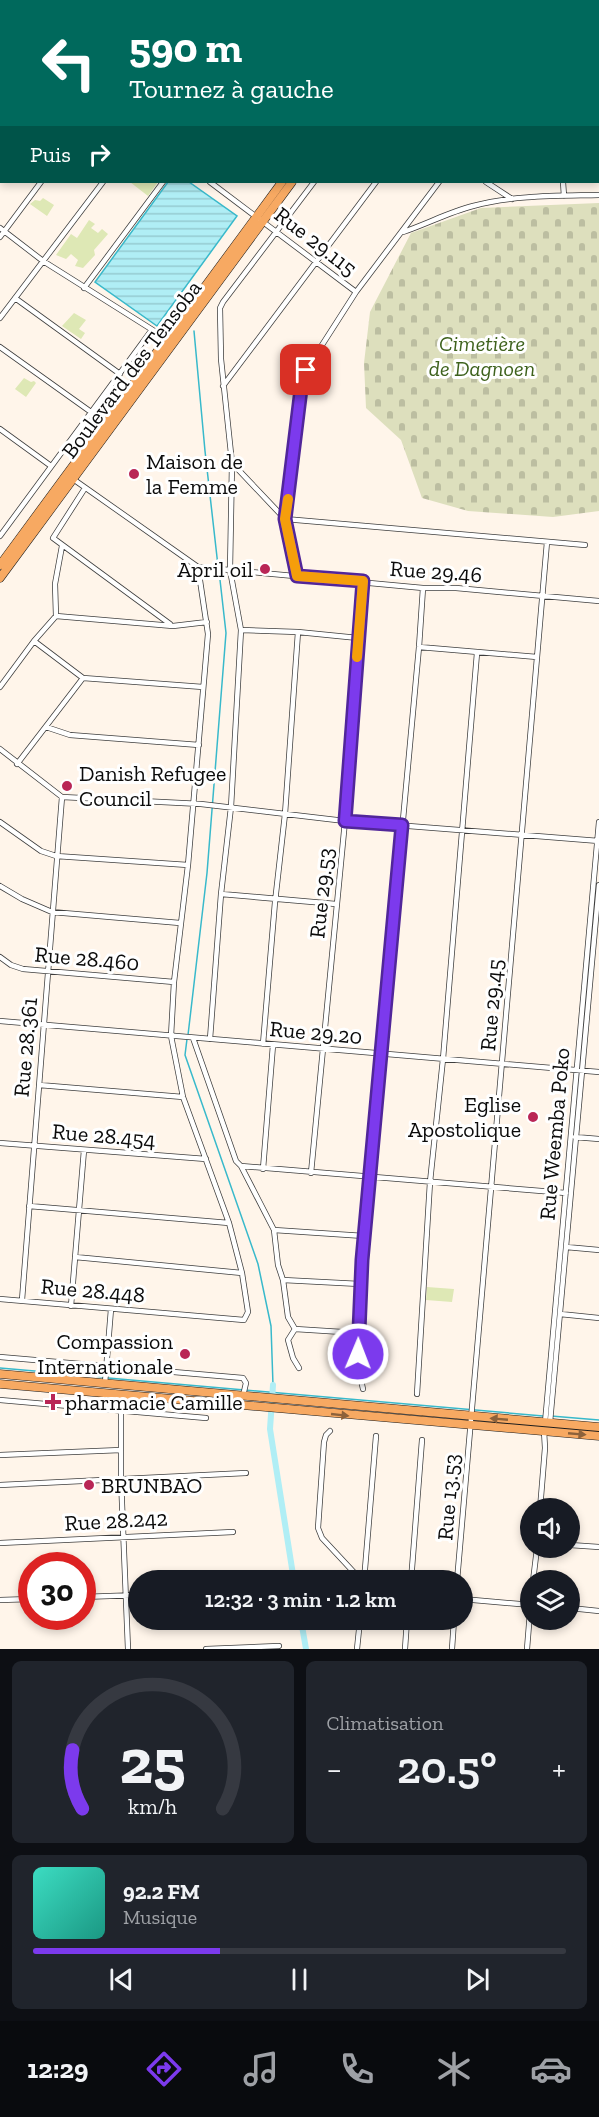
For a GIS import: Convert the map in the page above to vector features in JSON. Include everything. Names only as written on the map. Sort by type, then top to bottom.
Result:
[{"type":"main road","name":"Boulevard des Tensoba","points":[[0,565],[69,476],[260,218],[281,183]]},
{"type":"main road","name":"Boulevard des Tensoba","points":[[0,578],[69,476],[167,339],[260,218],[291,183]]},
{"type":"main road","points":[[0,1374],[472,1417],[599,1436]]},
{"type":"main road","points":[[0,1384],[471,1426],[599,1427]]},
{"type":"street","points":[[0,237],[2,230],[40,183]]},
{"type":"street","points":[[0,318],[102,183]]},
{"type":"street","points":[[84,288],[162,183]]},
{"type":"street","name":"Rue 29.115","points":[[211,183],[356,292]]},
{"type":"street","points":[[210,1039],[241,630],[230,570],[232,463],[223,386],[220,309],[313,183]]},
{"type":"street","points":[[223,386],[375,183]]},
{"type":"street","points":[[297,576],[285,519],[302,381],[306,370],[356,292],[439,183]]},
{"type":"street","points":[[488,183],[512,199]]},
{"type":"street","points":[[563,183],[564,196]]},
{"type":"street","points":[[402,232],[471,206],[512,199],[599,195]]},
{"type":"street","points":[[2,230],[43,261],[167,339]]},
{"type":"street","points":[[15,298],[120,374]]},
{"type":"street","points":[[0,536],[151,330]]},
{"type":"street","points":[[0,346],[91,412]]},
{"type":"street","points":[[1,432],[51,466]]},
{"type":"street","points":[[232,463],[285,519],[585,545]]},
{"type":"street","points":[[69,476],[198,567],[207,622],[199,745],[174,982],[171,1036],[183,1097],[229,1223],[242,1273],[75,1257]]},
{"type":"street","points":[[85,488],[53,537],[62,546],[172,626]]},
{"type":"street","name":"Rue 29.45","points":[[472,1417],[547,542]]},
{"type":"street","points":[[0,687],[34,640],[56,616],[55,584],[62,546]]},
{"type":"street","name":"Rue 29.46","points":[[198,567],[423,588],[456,588],[599,601]]},
{"type":"street","name":"Rue 29.53","points":[[311,1173],[345,821],[363,581]]},
{"type":"street","points":[[363,1389],[358,1370],[360,1284],[423,588]]},
{"type":"street","points":[[56,616],[172,626],[207,622]]},
{"type":"street","points":[[241,630],[298,632],[358,638]]},
{"type":"street","points":[[263,1044],[275,899],[285,814],[298,632]]},
{"type":"street","points":[[34,640],[83,678],[203,687]]},
{"type":"street","points":[[419,647],[537,657]]},
{"type":"street","points":[[417,1394],[430,1182],[443,1059],[477,653]]},
{"type":"street","points":[[17,764],[83,678]]},
{"type":"street","points":[[46,728],[70,735],[199,745]]},
{"type":"street","points":[[0,749],[62,797],[201,804],[345,821],[598,841]]},
{"type":"street","name":"Rue 28.361","points":[[22,1300],[62,797]]},
{"type":"street","points":[[0,822],[29,844],[56,856],[188,865]]},
{"type":"street","name":"Rue Weemba Poko","points":[[596,910],[599,822]]},
{"type":"street","name":"Rue Weemba Poko","points":[[541,1498],[579,1070],[599,885]]},
{"type":"street","points":[[0,886],[22,900],[52,912],[180,923]]},
{"type":"street","points":[[221,894],[336,904]]},
{"type":"street","name":"Rue 28.460","points":[[0,957],[11,965],[23,969],[174,982]]},
{"type":"street","points":[[588,978],[599,979]]},
{"type":"street","points":[[0,1021],[192,1038],[236,1161],[242,1166],[274,1230],[288,1317],[295,1329]]},
{"type":"street","name":"Rue 29.20","points":[[192,1038],[599,1072]]},
{"type":"street","points":[[262,1169],[273,1045]]},
{"type":"street","points":[[39,1085],[183,1097]]},
{"type":"street","points":[[573,1137],[599,1139]]},
{"type":"street","name":"Rue Weemba Poko","points":[[564,1247],[566,1193],[573,1137]]},
{"type":"street","name":"Rue 28.454","points":[[0,1143],[206,1159]]},
{"type":"street","points":[[71,1306],[84,1150]]},
{"type":"street","points":[[242,1166],[566,1193]]},
{"type":"street","points":[[29,1206],[229,1223]]},
{"type":"street","points":[[274,1230],[364,1236]]},
{"type":"street","points":[[564,1247],[599,1250]]},
{"type":"street","name":"Rue 28.448","points":[[0,1299],[244,1320],[248,1312],[242,1273]]},
{"type":"street","points":[[283,1280],[360,1284]]},
{"type":"street","points":[[105,1383],[111,1309]]},
{"type":"street","points":[[558,1314],[599,1318]]},
{"type":"street","points":[[295,1329],[358,1334]]},
{"type":"street","points":[[295,1329],[288,1340],[293,1358],[299,1368]]},
{"type":"street","points":[[0,1357],[243,1378],[246,1383],[243,1396]]},
{"type":"street","points":[[121,1385],[121,1479],[128,1649]]},
{"type":"street","points":[[0,1400],[206,1418]]},
{"type":"street","name":"Rue 13.53","points":[[458,1570],[472,1417]]},
{"type":"street","points":[[330,1431],[324,1442],[318,1528],[322,1538],[353,1570]]},
{"type":"street","points":[[364,1570],[376,1436]]},
{"type":"street","points":[[412,1570],[422,1440]]},
{"type":"street","points":[[0,1455],[121,1450]]},
{"type":"street","points":[[0,1485],[246,1473]]},
{"type":"street","name":"Rue 28.242","points":[[0,1543],[233,1532]]},
{"type":"street","points":[[580,1546],[599,1547]]},
{"type":"street","points":[[96,1597],[126,1596]]},
{"type":"street","points":[[0,1600],[18,1599]]},
{"type":"street","points":[[473,1600],[520,1602]]},
{"type":"street","points":[[580,1609],[599,1611]]},
{"type":"street","points":[[357,1649],[359,1630]]},
{"type":"street","points":[[405,1649],[406,1630]]},
{"type":"street","points":[[452,1649],[453,1630]]},
{"type":"street","points":[[526,1649],[528,1630]]},
{"type":"street","points":[[206,1649],[279,1646]]},
{"type":"green space","points":[[131,183],[157,183],[148,196]]},
{"type":"green space","points":[[43,198],[54,205],[47,216],[30,204]]},
{"type":"green space","name":"Cimetière de Dagnoen","points":[[599,203],[599,511],[553,517],[468,511],[422,498],[401,440],[366,408],[364,363],[370,312],[411,233],[481,208]]},
{"type":"green space","points":[[89,220],[95,224],[91,228],[98,233],[102,229],[108,234],[94,250],[95,255],[83,268],[75,266],[78,260],[71,254],[66,259],[56,255],[71,234],[77,238]]},
{"type":"green space","points":[[74,313],[86,320],[79,329],[85,333],[81,339],[62,326]]},
{"type":"green space","points":[[24,378],[36,383],[26,397],[15,389]]},
{"type":"green space","points":[[427,1287],[454,1289],[452,1302],[426,1300]]},
{"type":"water","points":[[167,183],[190,183],[237,216],[157,326],[95,282]]},
{"type":"waterway","points":[[194,331],[218,566]]},
{"type":"waterway","points":[[188,1035],[207,873],[226,633],[219,571]]},
{"type":"waterway","points":[[187,1039],[185,1055],[258,1264],[271,1326],[273,1385]]},
{"type":"waterway","points":[[0,1368],[104,1377]]},
{"type":"waterway","points":[[108,1378],[543,1416]]},
{"type":"waterway","points":[[273,1385],[270,1429],[292,1570]]},
{"type":"waterway","points":[[551,1416],[599,1420]]},
{"type":"waterway","points":[[303,1630],[306,1649]]},
{"type":"slow traffic","points":[[288,499],[285,519],[297,576],[363,581],[357,657]]},
{"type":"place","name":"Maison de la Femme","points":[[134,474]]},
{"type":"place","name":"April oil","points":[[265,569]]},
{"type":"place","name":"Danish Refugee Council","points":[[67,786]]},
{"type":"place","name":"Eglise Apostolique","points":[[533,1117]]},
{"type":"place","name":"Compassion Internationale","points":[[185,1354]]},
{"type":"place","name":"pharmacie Camille","points":[[53,1402]]},
{"type":"place","name":"BRUNBAO","points":[[89,1485]]},
{"type":"route","points":[[306,370],[302,381],[285,519],[297,576],[363,581],[345,821],[402,825],[362,1260],[358,1354]]}]
